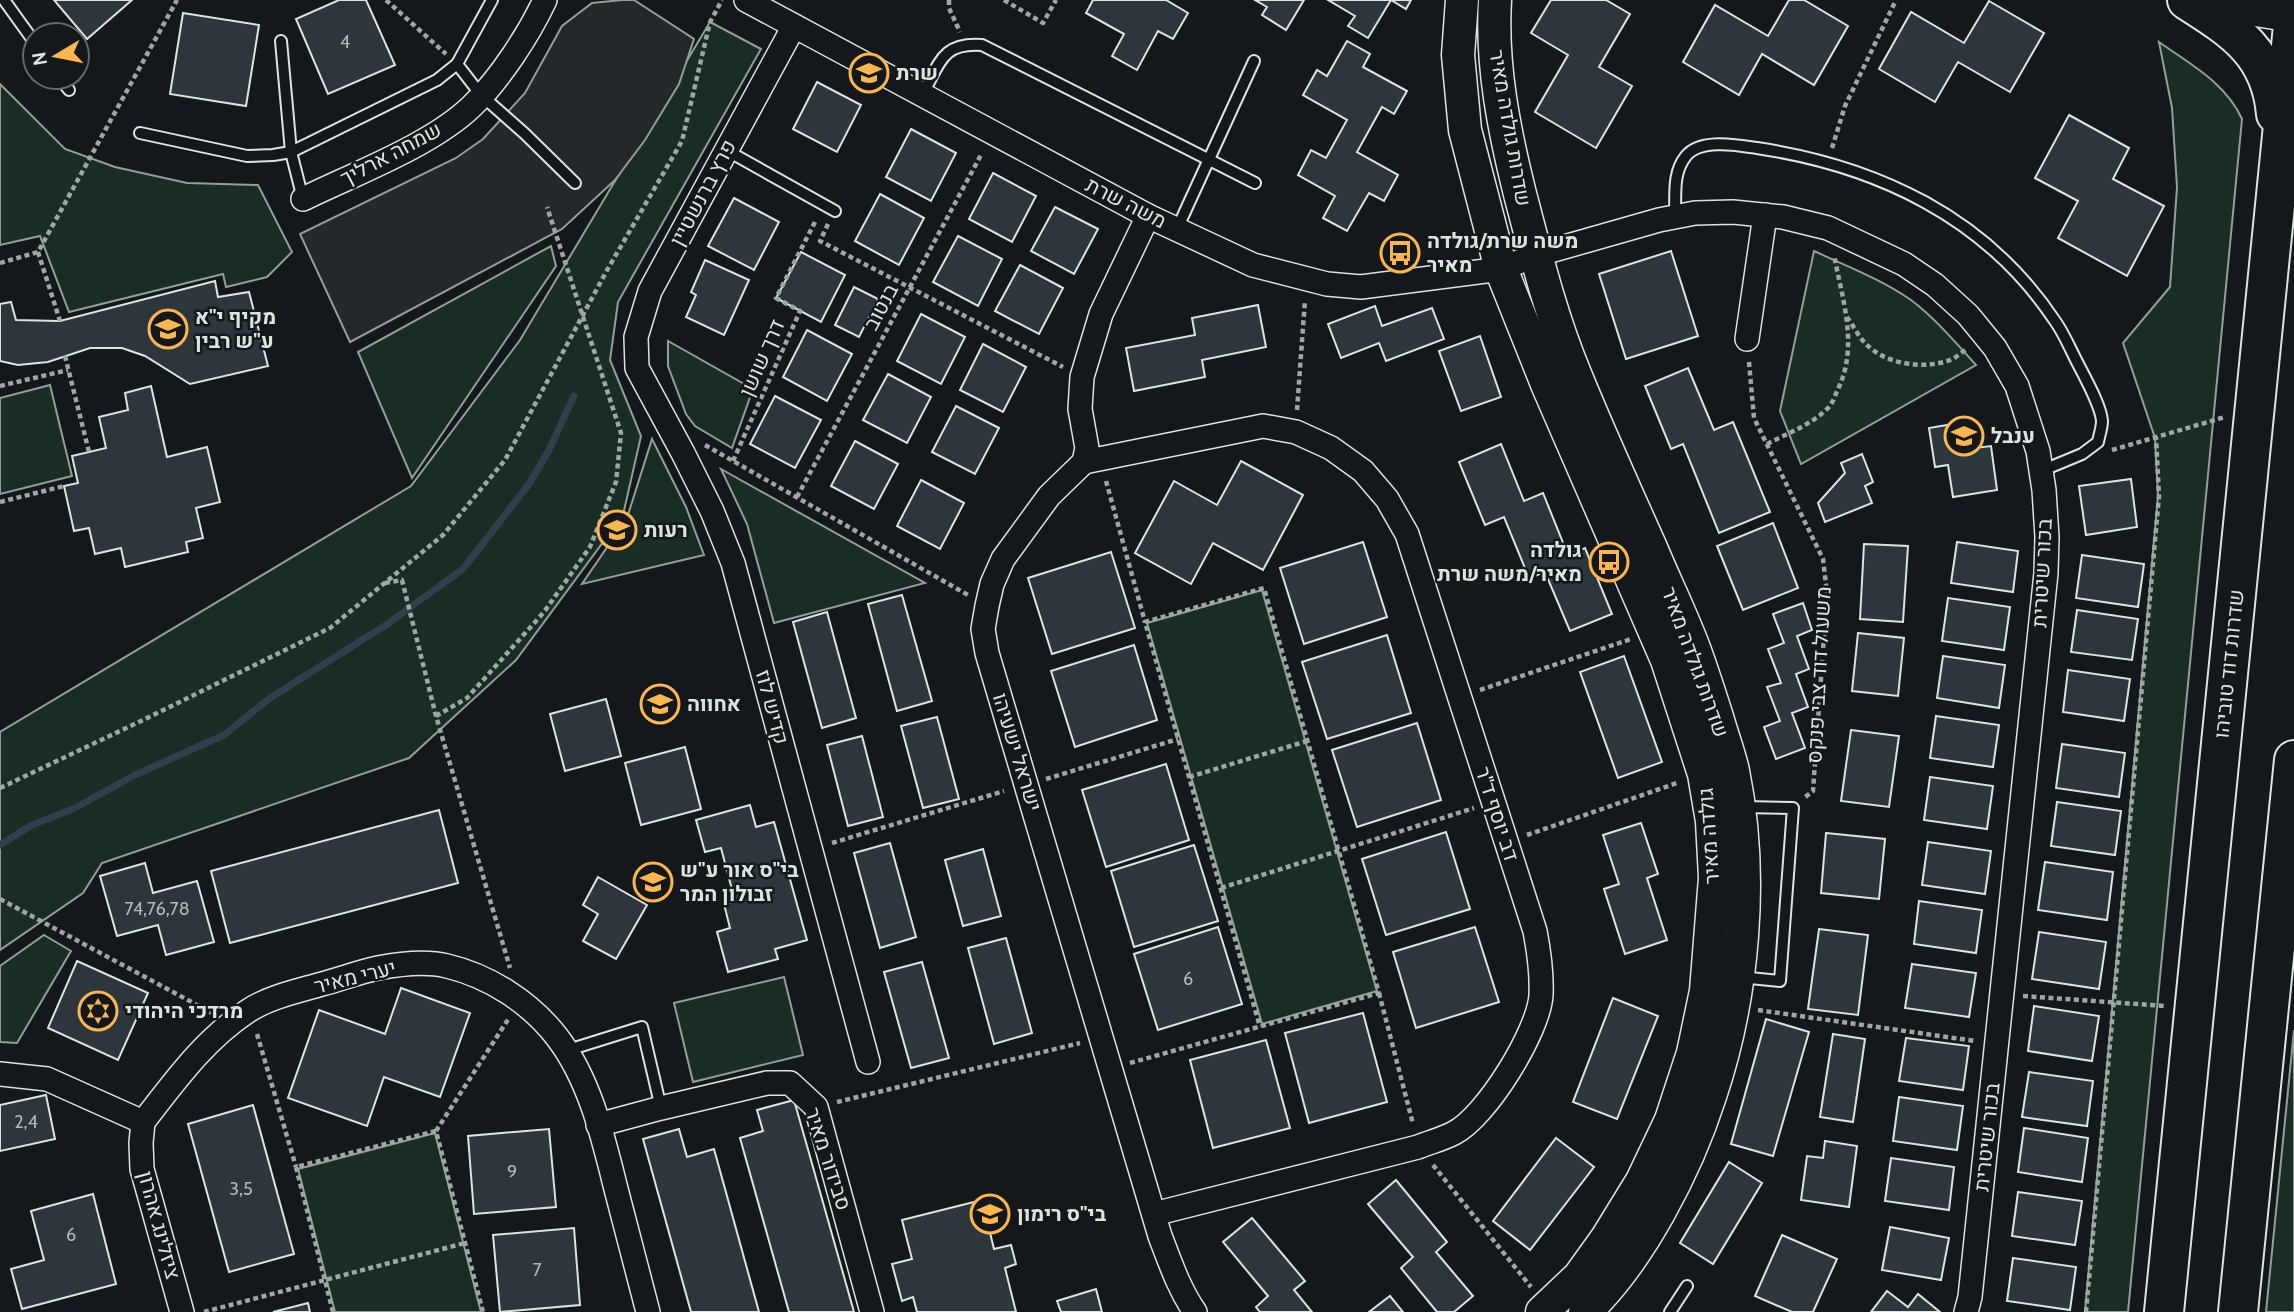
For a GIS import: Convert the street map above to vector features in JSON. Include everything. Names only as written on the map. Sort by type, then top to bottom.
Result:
[{"type":"highway","points":[[2187,0],[2228,26],[2266,69],[2275,97],[2280,161]]},
{"type":"highway","name":"שדרות דוד טוביהו","points":[[2164,1312],[2294,16]]},
{"type":"highway","points":[[2238,1312],[2294,760]]},
{"type":"street","name":"שמחה ארליך","points":[[303,199],[427,139],[472,106],[532,27],[545,0]]},
{"type":"street","name":"שדרות גולדה מאיר","points":[[1462,0],[1458,55],[1465,130],[1501,269]]},
{"type":"street","points":[[2193,0],[2294,16]]},
{"type":"street","name":"משה שרת","points":[[758,3],[793,26],[1148,216],[1253,265],[1327,284],[1361,287],[1501,269],[1536,255]]},
{"type":"street","name":"שדרות גולדה מאיר","points":[[1496,5],[1496,76],[1513,164],[1536,255],[1574,373],[1695,650],[1732,766],[1740,807],[1745,878],[1735,992],[1722,1061],[1703,1120],[1668,1195],[1631,1255],[1601,1296],[1585,1312]]},
{"type":"street","name":"פרץ ברנשטיין","points":[[637,368],[636,337],[650,291],[793,26]]},
{"type":"street","name":"בכור שיטרית","points":[[1536,255],[1695,213],[1733,212],[1783,217],[1828,228],[1904,264],[1934,285],[1968,315],[1995,348],[2017,386],[2038,451],[2047,537],[2046,573],[1970,1297],[1966,1312]]},
{"type":"street","points":[[1747,339],[1765,215]]},
{"type":"street","points":[[1092,460],[1080,410],[1082,377],[1101,314],[1148,216]]},
{"type":"street","name":"גולדה מאיר","points":[[1501,269],[1546,384],[1667,660],[1704,774],[1712,821],[1715,878],[1706,991],[1693,1053],[1671,1120],[1642,1181],[1607,1238],[1579,1277],[1546,1310]]},
{"type":"street","name":"קדיש לוז","points":[[637,368],[712,511],[733,563],[868,1062]]},
{"type":"street","name":"דב יוסף ד\"ר","points":[[1092,460],[1263,426],[1296,432],[1331,448],[1363,471],[1387,499],[1407,534],[1535,931],[1540,960],[1541,996],[1537,1016],[1514,1062],[1485,1105],[1455,1133],[1418,1147],[1154,1214]]},
{"type":"street","name":"ישראל ישעיהו","points":[[1092,460],[1049,496],[1003,559],[992,584],[983,629],[987,653],[1154,1214],[1174,1273],[1195,1312]]},
{"type":"street","name":"יערי מאיר","points":[[143,1122],[193,1058],[219,1032],[250,1009],[278,997],[378,968],[409,964],[445,965],[474,975],[504,989],[557,1037],[593,1103],[648,1312]]},
{"type":"street","points":[[0,1074],[47,1079],[143,1122]]},
{"type":"street","name":"סבידור מאיר","points":[[598,1125],[767,1083],[790,1083],[816,1107],[872,1312]]},
{"type":"street","name":"ציזלינג אהרון","points":[[143,1122],[142,1169],[182,1312]]},
{"type":"lane","points":[[4,0],[21,24]]},
{"type":"lane","points":[[141,132],[247,156],[291,152],[437,80],[457,64],[492,0]]},
{"type":"lane","points":[[281,41],[291,152],[303,199]]},
{"type":"lane","points":[[922,95],[947,51],[966,44],[982,45],[1255,183]]},
{"type":"lane","points":[[1177,229],[1254,61]]},
{"type":"lane","points":[[457,64],[481,95],[575,183]]},
{"type":"lane","points":[[1675,217],[1676,175],[1687,154],[1706,145],[1732,144],[1802,155],[1865,174],[1919,199],[1964,225],[1999,254],[2030,286],[2057,323],[2091,390],[2102,421],[2098,442],[2082,454],[2041,471]]},
{"type":"lane","points":[[726,150],[835,211]]},
{"type":"lane","points":[[1735,992],[1780,981],[1793,807],[1740,807]]},
{"type":"lane","points":[[565,1051],[642,1027],[661,1108]]},
{"type":"lane","points":[[1670,1312],[1687,1286]]},
{"type":"path","points":[[0,263],[38,252],[177,0]]},
{"type":"path","points":[[386,0],[457,64]]},
{"type":"path","points":[[0,788],[330,628],[443,535],[505,460],[682,141],[709,22],[722,0]]},
{"type":"path","points":[[949,0],[949,8],[966,44]]},
{"type":"path","points":[[1004,0],[1043,23],[1056,0]]},
{"type":"path","points":[[1828,163],[1845,106],[1896,0]]},
{"type":"path","name":"בנטוב","points":[[797,497],[993,133]]},
{"type":"path","name":"דרך שושן","points":[[733,461],[800,311],[776,299],[823,205]]},
{"type":"path","points":[[436,716],[467,698],[544,612],[590,547],[616,482],[621,433],[547,207]]},
{"type":"path","points":[[1767,444],[1808,423],[1830,406],[1841,383],[1850,348],[1828,228]]},
{"type":"path","points":[[820,241],[1082,377]]},
{"type":"path","points":[[38,252],[61,321]]},
{"type":"path","points":[[1296,432],[1306,279]]},
{"type":"path","points":[[1846,316],[1866,345],[1881,355],[1907,364],[1950,360],[1985,336]]},
{"type":"path","name":"משעול דוד צבי פנקס","points":[[1747,339],[1754,418],[1823,559],[1827,593],[1813,791],[1793,807]]},
{"type":"path","points":[[65,356],[89,452]]},
{"type":"path","points":[[0,386],[68,370]]},
{"type":"path","points":[[2105,453],[2255,408]]},
{"type":"path","points":[[667,423],[987,606]]},
{"type":"path","points":[[2086,1312],[2159,496],[2156,437]]},
{"type":"path","points":[[1092,460],[1145,622],[1260,1027]]},
{"type":"path","points":[[0,502],[64,486]]},
{"type":"path","points":[[296,1167],[436,1131],[519,1001],[436,716],[401,580],[385,583]]},
{"type":"path","points":[[1110,1068],[1379,993],[1264,588],[1145,622]]},
{"type":"path","points":[[1459,698],[1654,631]]},
{"type":"path","points":[[811,849],[1178,739]]},
{"type":"path","points":[[1189,777],[1307,741]]},
{"type":"path","points":[[1506,842],[1704,774]]},
{"type":"path","points":[[1221,888],[1493,802]]},
{"type":"path","points":[[0,899],[231,1023]]},
{"type":"path","points":[[1735,992],[1996,1045]]},
{"type":"path","points":[[2002,995],[2194,1008]]},
{"type":"path","points":[[250,1009],[296,1167],[333,1312]]},
{"type":"path","points":[[816,1107],[1101,1038]]},
{"type":"path","points":[[436,1131],[483,1312]]},
{"type":"path","points":[[203,1312],[465,1243]]},
{"type":"green space","points":[[710,22],[761,49],[618,302],[610,360],[641,436],[623,515],[516,660],[409,758],[102,863],[83,893],[0,950],[0,732],[411,486],[520,340]]},
{"type":"green space","points":[[2159,42],[2217,85],[2227,95],[2242,119],[2128,1312],[2085,1312],[2158,496],[2155,438],[2123,343],[2170,287],[2177,187],[2172,108]]},
{"type":"green space","points":[[0,84],[65,149],[115,167],[187,183],[258,185],[292,252],[267,277],[226,287],[223,274],[69,312],[40,236],[0,245]]},
{"type":"green space","points":[[551,246],[556,266],[412,478],[358,352]]},
{"type":"green space","points":[[1814,251],[1900,292],[1937,323],[1976,365],[1801,464],[1780,411]]},
{"type":"green space","points":[[668,341],[753,389],[732,448],[695,426],[686,414],[668,366]]},
{"type":"green space","points":[[50,385],[72,476],[0,494],[0,398]]},
{"type":"green space","points":[[652,439],[686,507],[704,555],[582,584],[627,518]]},
{"type":"green space","points":[[721,469],[925,583],[774,623],[747,524]]},
{"type":"green space","points":[[1262,590],[1377,991],[1262,1024],[1147,623]]},
{"type":"green space","points":[[44,935],[71,951],[17,1043],[0,1042],[0,966]]},
{"type":"green space","points":[[784,977],[803,1055],[693,1082],[674,1003]]},
{"type":"green space","points":[[2294,1030],[2294,1312],[2266,1312]]},
{"type":"green space","points":[[435,1133],[481,1312],[335,1312],[298,1169]]},
{"type":"shaded area","points":[[634,0],[694,39],[679,84],[645,140],[615,180],[562,229],[350,342],[300,234],[456,158],[483,139],[525,93],[562,26],[592,3]]},
{"type":"building","points":[[54,0],[132,0],[91,36],[91,21],[72,21]]},
{"type":"building","points":[[339,0],[366,0],[395,65],[328,94],[296,19]]},
{"type":"building","points":[[1093,0],[1166,0],[1188,13],[1173,39],[1158,31],[1137,70],[1112,56],[1124,34],[1086,13]]},
{"type":"building","points":[[1255,0],[1304,0],[1286,30],[1262,15],[1267,7]]},
{"type":"building","points":[[1328,0],[1391,0],[1368,38],[1348,26],[1355,16]]},
{"type":"building","points":[[1391,0],[1411,0],[1406,9]]},
{"type":"building","points":[[1551,0],[1606,0],[1630,14],[1599,67],[1632,86],[1596,148],[1535,112],[1568,55],[1531,33]]},
{"type":"building","points":[[1789,0],[1804,0],[1848,26],[1814,85],[1762,54],[1739,95],[1683,62],[1715,5],[1768,36]]},
{"type":"building","points":[[1989,1],[2044,33],[2010,92],[1958,62],[1935,102],[1879,69],[1911,12],[1964,43]]},
{"type":"building","points":[[183,13],[259,25],[246,106],[170,94]]},
{"type":"building","points":[[1347,41],[1370,54],[1363,67],[1407,91],[1394,114],[1382,107],[1357,152],[1398,175],[1384,201],[1369,193],[1347,231],[1323,218],[1335,196],[1298,175],[1311,150],[1326,158],[1347,120],[1303,95],[1317,70],[1327,76]]},
{"type":"building","points":[[817,82],[861,105],[837,152],[793,129]]},
{"type":"building","points":[[2069,115],[2129,148],[2113,179],[2164,206],[2127,276],[2058,238],[2078,201],[2035,178]]},
{"type":"building","points":[[911,129],[956,153],[931,201],[886,177]]},
{"type":"building","points":[[993,173],[1036,196],[1012,242],[969,219]]},
{"type":"building","points":[[880,194],[924,218],[899,265],[855,241]]},
{"type":"building","points":[[734,198],[779,222],[754,270],[708,246]]},
{"type":"building","points":[[1055,207],[1098,229],[1074,274],[1031,251]]},
{"type":"building","points":[[958,236],[1002,259],[978,306],[933,282]]},
{"type":"building","points":[[1671,251],[1698,336],[1626,359],[1599,274]]},
{"type":"building","points":[[801,252],[845,275],[821,322],[776,298]]},
{"type":"building","points":[[705,260],[749,280],[724,335],[686,317],[696,295],[691,292]]},
{"type":"building","points":[[1020,265],[1063,288],[1039,334],[995,311]]},
{"type":"building","points":[[215,281],[218,297],[249,292],[268,366],[190,384],[145,356],[122,348],[90,348],[48,362],[18,365],[0,361],[0,304],[11,302],[16,320],[60,321]]},
{"type":"building","points":[[854,287],[878,299],[859,337],[835,325]]},
{"type":"building","points":[[1258,305],[1266,347],[1202,360],[1205,377],[1134,391],[1126,348],[1195,335],[1192,318]]},
{"type":"building","points":[[1375,306],[1382,326],[1432,308],[1444,339],[1386,361],[1379,343],[1341,358],[1328,324]]},
{"type":"building","points":[[921,314],[965,337],[941,384],[897,361]]},
{"type":"building","points":[[807,330],[852,354],[827,401],[783,377]]},
{"type":"building","points":[[1480,336],[1501,397],[1461,411],[1439,351]]},
{"type":"building","points":[[983,344],[1026,367],[1003,412],[960,390]]},
{"type":"building","points":[[1688,368],[1714,430],[1733,422],[1770,512],[1719,533],[1683,444],[1671,449],[1645,386]]},
{"type":"building","points":[[888,374],[931,397],[907,443],[863,420]]},
{"type":"building","points":[[151,386],[167,457],[207,447],[220,502],[196,508],[203,538],[186,542],[188,552],[125,567],[121,548],[95,554],[89,528],[74,531],[64,486],[78,483],[72,456],[106,448],[99,417],[128,410],[125,393]]},
{"type":"building","points":[[775,396],[821,420],[795,468],[750,444]]},
{"type":"building","points":[[956,406],[999,428],[975,474],[932,452]]},
{"type":"building","points":[[1971,421],[1975,448],[1991,446],[1997,490],[1953,497],[1948,465],[1935,467],[1929,428]]},
{"type":"building","points":[[855,441],[898,464],[874,509],[831,486]]},
{"type":"building","points":[[1501,444],[1524,501],[1543,493],[1568,555],[1585,548],[1612,614],[1570,631],[1545,572],[1529,578],[1504,517],[1485,525],[1459,462]]},
{"type":"building","points":[[1862,454],[1873,482],[1865,486],[1872,503],[1825,522],[1818,503],[1845,473],[1841,463]]},
{"type":"building","points":[[1241,461],[1303,495],[1263,570],[1213,543],[1191,584],[1135,553],[1174,481],[1217,505]]},
{"type":"building","points":[[2131,479],[2137,527],[2086,535],[2079,486]]},
{"type":"building","points":[[921,480],[964,503],[940,549],[897,526]]},
{"type":"building","points":[[1773,523],[1798,588],[1743,610],[1717,546]]},
{"type":"building","points":[[1363,542],[1387,617],[1304,644],[1280,568]]},
{"type":"building","points":[[1957,542],[2018,551],[2013,592],[1951,583]]},
{"type":"building","points":[[1864,544],[1908,546],[1903,622],[1860,619]]},
{"type":"building","points":[[1111,552],[1135,628],[1052,654],[1028,578]]},
{"type":"building","points":[[2082,555],[2144,564],[2138,607],[2076,598]]},
{"type":"building","points":[[902,595],[932,701],[897,711],[868,604]]},
{"type":"building","points":[[1948,598],[2010,607],[2004,650],[1942,641]]},
{"type":"building","points":[[1803,603],[1812,630],[1797,636],[1809,669],[1796,674],[1808,707],[1792,713],[1805,748],[1776,759],[1764,727],[1780,721],[1767,687],[1781,683],[1768,649],[1784,643],[1773,614]]},
{"type":"building","points":[[2077,610],[2138,619],[2132,660],[2071,652]]},
{"type":"building","points":[[827,612],[856,718],[822,728],[793,622]]},
{"type":"building","points":[[1858,633],[1904,638],[1898,696],[1852,691]]},
{"type":"building","points":[[1387,635],[1411,713],[1327,739],[1302,662]]},
{"type":"building","points":[[1134,645],[1157,720],[1075,747],[1051,671]]},
{"type":"building","points":[[1624,656],[1662,762],[1618,778],[1580,672]]},
{"type":"building","points":[[1943,656],[2005,665],[1999,708],[1937,698]]},
{"type":"building","points":[[2068,670],[2130,679],[2124,721],[2063,712]]},
{"type":"building","points":[[606,699],[621,756],[565,771],[550,714]]},
{"type":"building","points":[[1936,716],[1999,725],[1993,767],[1930,758]]},
{"type":"building","points":[[937,717],[959,799],[923,808],[901,726]]},
{"type":"building","points":[[1417,723],[1441,800],[1357,827],[1332,750]]},
{"type":"building","points":[[1851,730],[1899,736],[1889,807],[1841,801]]},
{"type":"building","points":[[862,736],[883,817],[848,826],[827,745]]},
{"type":"building","points":[[2062,744],[2125,753],[2119,797],[2056,788]]},
{"type":"building","points":[[685,747],[701,809],[641,825],[625,763]]},
{"type":"building","points":[[1166,764],[1189,840],[1106,867],[1082,790]]},
{"type":"building","points":[[1930,777],[1993,786],[1987,829],[1924,820]]},
{"type":"building","points":[[2057,802],[2121,811],[2115,855],[2051,846]]},
{"type":"building","points":[[750,805],[756,827],[774,822],[807,940],[775,949],[778,959],[728,972],[717,932],[730,928],[724,904],[735,901],[721,848],[705,852],[696,820]]},
{"type":"building","points":[[439,810],[458,883],[230,943],[211,871]]},
{"type":"building","points":[[1641,823],[1658,874],[1647,878],[1667,940],[1625,954],[1604,889],[1619,884],[1603,835]]},
{"type":"building","points":[[1446,832],[1470,909],[1386,935],[1362,859]]},
{"type":"building","points":[[1826,833],[1885,839],[1879,899],[1821,893]]},
{"type":"building","points":[[1928,842],[1991,851],[1985,894],[1922,885]]},
{"type":"building","points":[[890,843],[916,937],[880,948],[854,853]]},
{"type":"building","points":[[1194,845],[1218,921],[1134,947],[1111,871]]},
{"type":"building","points":[[983,849],[1001,916],[963,926],[945,860]]},
{"type":"building","points":[[2045,862],[2113,872],[2107,920],[2038,910]]},
{"type":"building","points":[[145,863],[153,893],[197,881],[214,942],[166,955],[158,925],[117,936],[100,876]]},
{"type":"building","points":[[598,877],[647,905],[616,959],[583,941],[598,914],[583,905]]},
{"type":"building","points":[[1919,901],[1982,910],[1976,953],[1914,944]]},
{"type":"building","points":[[1218,927],[1242,1004],[1158,1030],[1134,954]]},
{"type":"building","points":[[1475,927],[1499,1002],[1416,1028],[1393,952]]},
{"type":"building","points":[[1819,929],[1868,935],[1858,1015],[1808,1009]]},
{"type":"building","points":[[2039,932],[2106,942],[2099,989],[2032,979]]},
{"type":"building","points":[[1006,938],[1032,1033],[994,1044],[968,948]]},
{"type":"building","name":"מרדכי היהודי","points":[[77,961],[148,993],[118,1060],[48,1028]]},
{"type":"building","points":[[922,962],[949,1058],[911,1068],[884,972]]},
{"type":"building","points":[[1912,964],[1976,973],[1969,1017],[1905,1008]]},
{"type":"building","points":[[401,988],[470,1013],[440,1097],[384,1077],[367,1126],[288,1098],[319,1010],[385,1034]]},
{"type":"building","points":[[1613,998],[1658,1016],[1617,1119],[1573,1102]]},
{"type":"building","points":[[2034,1006],[2099,1016],[2092,1061],[2028,1051]]},
{"type":"building","points":[[1363,1013],[1387,1102],[1309,1123],[1285,1033]]},
{"type":"building","points":[[1766,1019],[1809,1032],[1773,1156],[1731,1144]]},
{"type":"building","points":[[1833,1034],[1865,1039],[1853,1122],[1820,1117]]},
{"type":"building","points":[[1906,1038],[1969,1046],[1963,1090],[1899,1081]]},
{"type":"building","points":[[1266,1040],[1290,1128],[1213,1148],[1190,1060]]},
{"type":"building","points":[[2029,1072],[2093,1081],[2087,1126],[2022,1117]]},
{"type":"building","points":[[46,1095],[55,1139],[0,1151],[0,1105]]},
{"type":"building","points":[[1899,1097],[1963,1106],[1957,1150],[1893,1141]]},
{"type":"building","points":[[794,1100],[854,1312],[789,1312],[740,1138],[763,1131],[757,1110]]},
{"type":"building","points":[[253,1105],[294,1254],[229,1272],[188,1124]]},
{"type":"building","points":[[2024,1128],[2088,1138],[2082,1182],[2018,1172]]},
{"type":"building","points":[[549,1129],[556,1207],[474,1214],[468,1136]]},
{"type":"building","points":[[679,1129],[687,1157],[714,1149],[759,1312],[691,1312],[643,1139]]},
{"type":"building","points":[[1556,1138],[1594,1167],[1530,1250],[1493,1221]]},
{"type":"building","points":[[1825,1141],[1857,1146],[1849,1207],[1801,1200],[1807,1156],[1823,1158]]},
{"type":"building","points":[[1891,1158],[1954,1167],[1949,1210],[1885,1201]]},
{"type":"building","points":[[1729,1162],[1762,1183],[1713,1264],[1680,1243]]},
{"type":"building","points":[[1396,1180],[1447,1242],[1436,1252],[1473,1296],[1454,1312],[1437,1312],[1401,1268],[1413,1257],[1368,1204]]},
{"type":"building","points":[[2018,1192],[2082,1201],[2075,1245],[2012,1236]]},
{"type":"building","points":[[93,1194],[116,1284],[22,1309],[11,1269],[44,1260],[31,1211]]},
{"type":"building","points":[[982,1200],[994,1249],[1011,1245],[1016,1264],[1005,1268],[1016,1312],[917,1312],[913,1297],[902,1301],[892,1264],[912,1259],[902,1220]]},
{"type":"building","points":[[1252,1218],[1305,1281],[1294,1290],[1312,1312],[1260,1312],[1256,1307],[1268,1296],[1223,1242]]},
{"type":"building","points":[[1890,1227],[1949,1238],[1941,1280],[1882,1270]]},
{"type":"building","points":[[574,1228],[580,1305],[500,1312],[493,1235]]},
{"type":"building","points":[[1782,1235],[1837,1259],[1813,1312],[1792,1312],[1755,1296]]},
{"type":"building","points":[[2013,1258],[2076,1267],[2070,1310],[2007,1301]]},
{"type":"building","points":[[1096,1289],[1102,1312],[1061,1312],[1057,1301]]},
{"type":"building","points":[[1887,1291],[1908,1307],[1918,1294],[1940,1312],[1871,1312]]},
{"type":"building","points":[[1390,1296],[1403,1312],[1369,1312]]},
{"type":"building","points":[[308,1303],[310,1312],[273,1312]]},
{"type":"waterway","points":[[0,845],[32,825],[73,809],[135,775],[224,735],[270,698],[386,625],[463,569],[529,484],[549,450],[574,396]]},
{"type":"place","name":"שרת","points":[[869,73]]},
{"type":"place","name":"משה שרת/גולדה מאיר","points":[[1400,253]]},
{"type":"place","name":"מקיף י\"א ע\"ש רבין","points":[[168,329]]},
{"type":"place","name":"ענבל","points":[[1964,436]]},
{"type":"place","name":"רעות","points":[[617,530]]},
{"type":"place","name":"גולדה מאיר/משה שרת","points":[[1609,562]]},
{"type":"place","name":"אחווה","points":[[660,704]]},
{"type":"place","name":"בי\"ס אור ע\"ש זבולון המר","points":[[653,882]]},
{"type":"place","name":"מרדכי היהודי","points":[[98,1011]]},
{"type":"place","name":"בי\"ס רימון","points":[[990,1214]]}]
